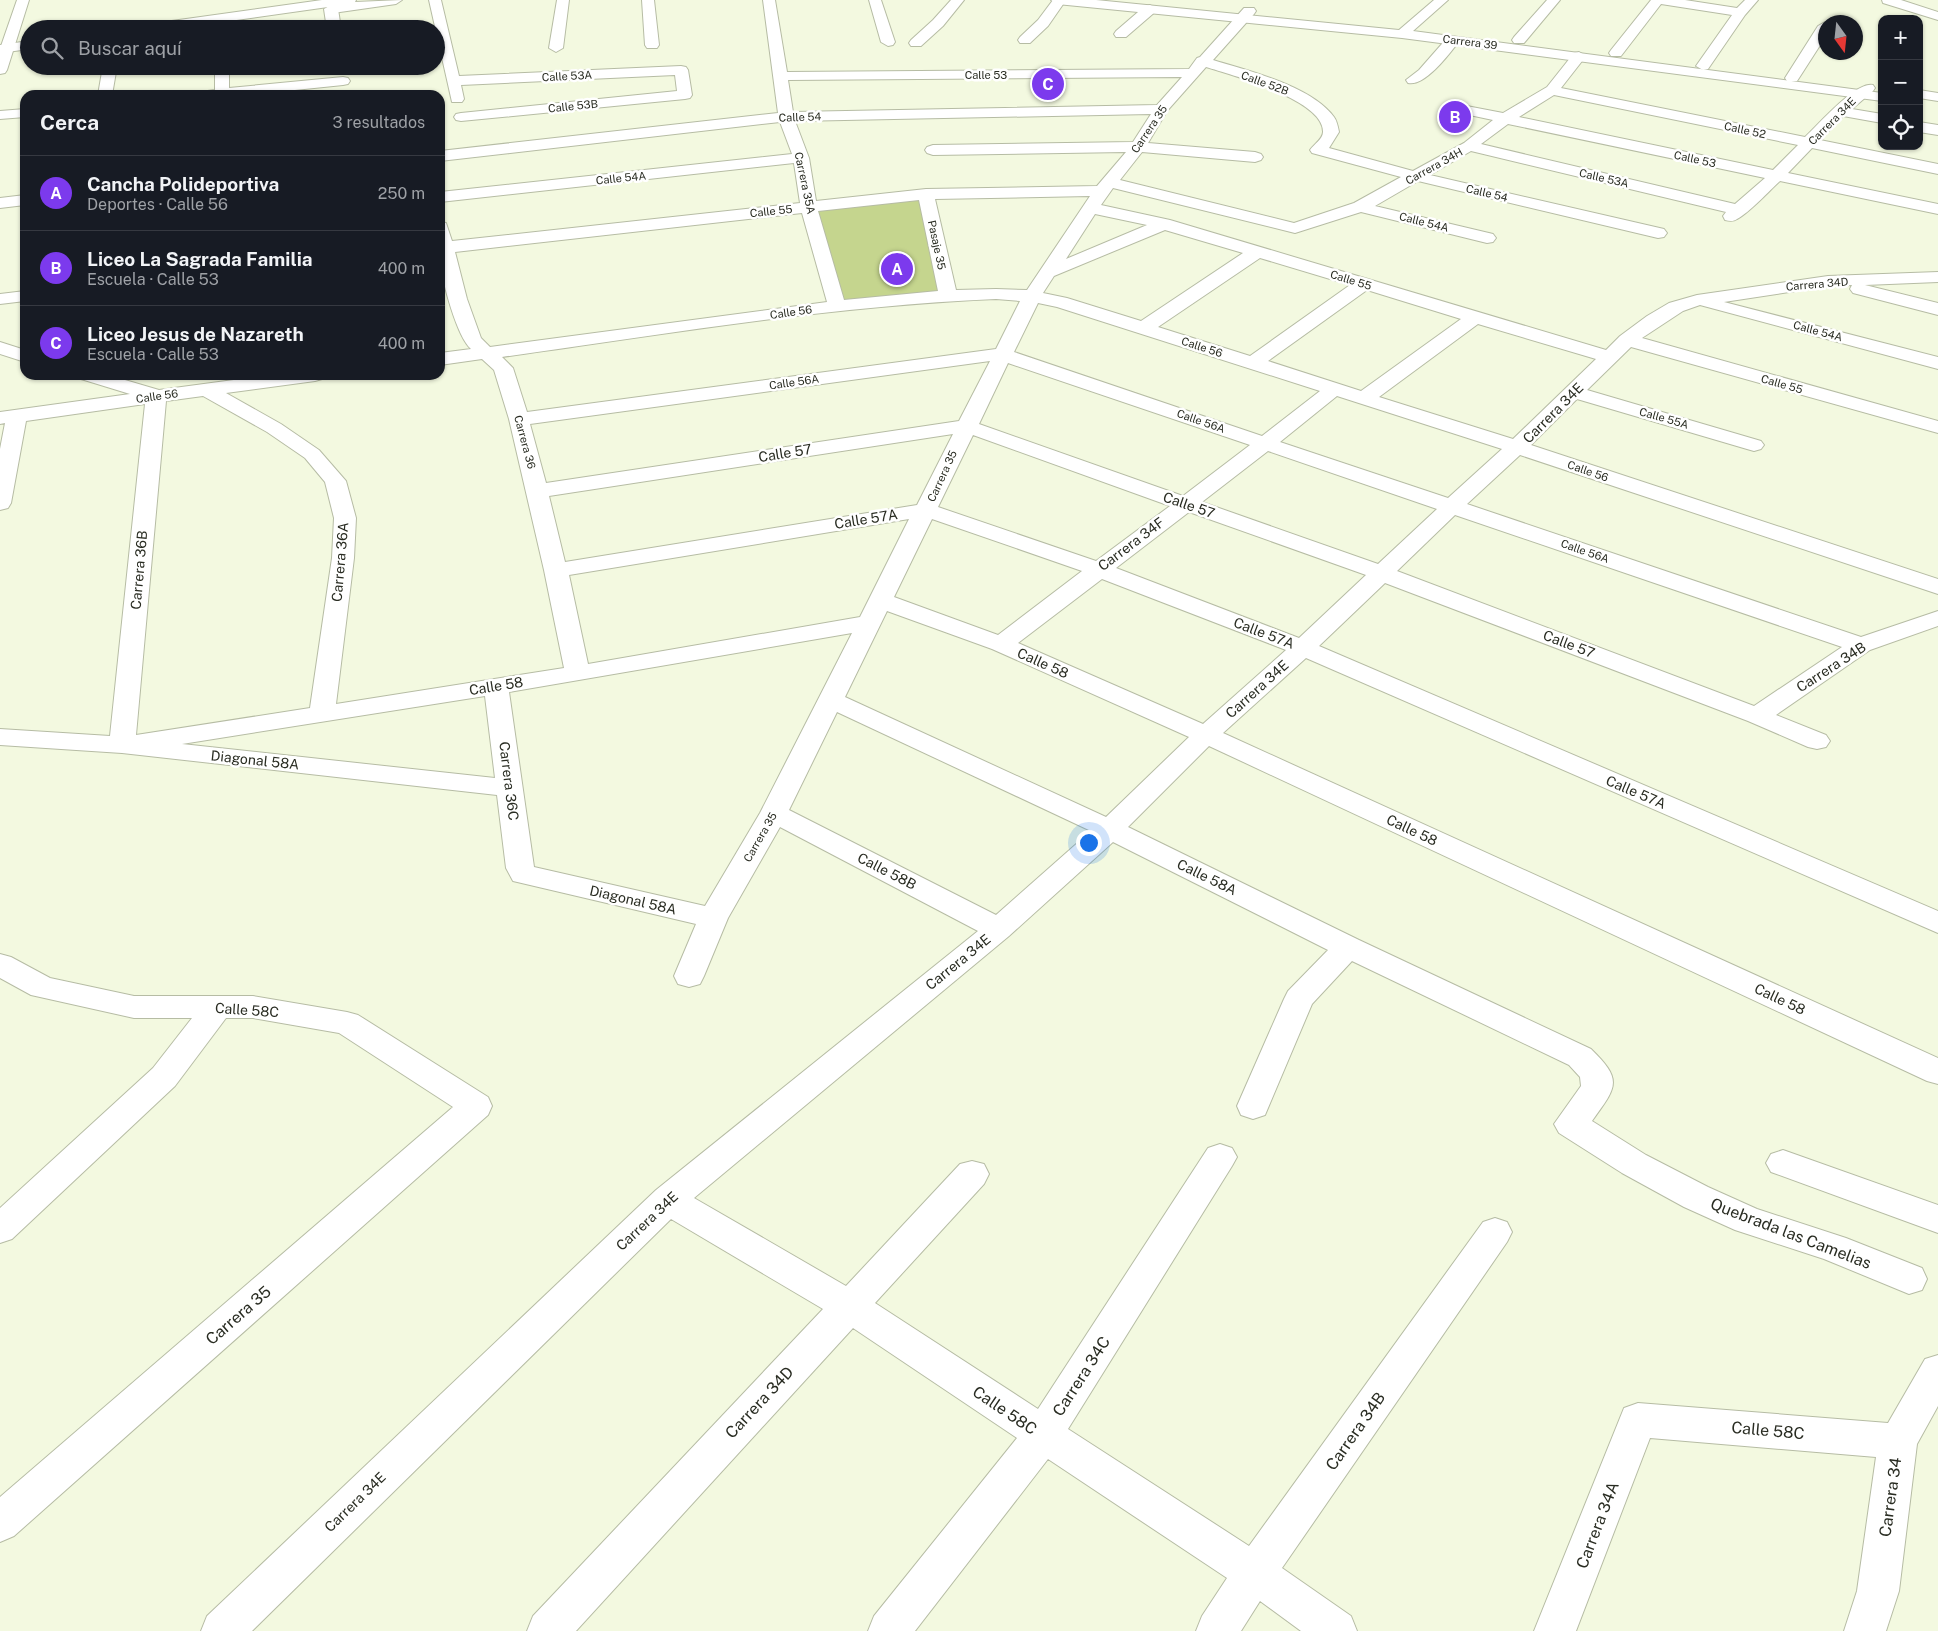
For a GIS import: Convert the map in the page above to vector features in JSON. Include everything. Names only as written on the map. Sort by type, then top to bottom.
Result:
[{"type":"street","points":[[0,70],[3,51],[23,0]]},
{"type":"street","points":[[207,20],[350,0]]},
{"type":"street","points":[[260,20],[396,0]]},
{"type":"street","points":[[435,0],[440,20]]},
{"type":"street","points":[[556,48],[563,0]]},
{"type":"street","points":[[648,0],[652,46]]},
{"type":"street","name":"Carrera 35A","points":[[770,0],[786,117],[801,158],[809,206],[837,306]]},
{"type":"street","points":[[876,0],[888,42]]},
{"type":"street","points":[[916,43],[938,23],[958,0]]},
{"type":"street","points":[[1025,40],[1043,23],[1059,0]]},
{"type":"street","name":"Carrera 39","points":[[1059,0],[1150,9],[1246,14]]},
{"type":"street","name":"Carrera 39","points":[[1137,0],[1246,14],[1518,40],[1792,78],[1869,91]]},
{"type":"street","points":[[1406,30],[1442,0]]},
{"type":"street","points":[[1518,40],[1554,0]]},
{"type":"street","points":[[1616,53],[1659,0],[1740,12]]},
{"type":"street","points":[[1703,66],[1740,12],[1752,0]]},
{"type":"street","points":[[1888,0],[1938,16]]},
{"type":"street","points":[[1924,11],[1938,5]]},
{"type":"street","points":[[331,9],[333,20]]},
{"type":"street","points":[[1121,34],[1150,9]]},
{"type":"street","name":"Carrera 35","points":[[689,976],[713,918],[774,813],[926,510],[1001,354],[1032,296],[1101,194],[1138,147],[1161,110],[1197,67],[1246,14]]},
{"type":"street","name":"Carrera 39","points":[[1406,30],[1453,40],[1869,91]]},
{"type":"street","points":[[1792,78],[1818,37]]},
{"type":"street","points":[[1413,80],[1424,73],[1453,40]]},
{"type":"street","points":[[445,44],[469,152]]},
{"type":"street","points":[[3,51],[20,47]]},
{"type":"street","points":[[3,51],[20,51]]},
{"type":"street","name":"Carrera 34H","points":[[1294,228],[1360,207],[1469,146],[1506,118],[1552,90],[1579,56]]},
{"type":"street","name":"Calle 53","points":[[781,76],[1197,67]]},
{"type":"street","name":"Calle 52B","points":[[1197,67],[1296,94],[1312,103],[1331,123],[1331,132],[1326,142],[1318,150]]},
{"type":"street","name":"Calle 53A","points":[[445,93],[455,88],[598,89],[681,70],[685,95]]},
{"type":"street","points":[[106,90],[108,75]]},
{"type":"street","points":[[222,75],[222,90]]},
{"type":"street","points":[[295,90],[344,88],[342,75]]},
{"type":"street","name":"Calle 53B","points":[[461,117],[598,89],[627,101],[685,95]]},
{"type":"street","name":"Calle 52","points":[[1552,90],[1938,169]]},
{"type":"street","name":"Carrera 34E","points":[[1735,213],[1776,176],[1840,111],[1869,91]]},
{"type":"street","points":[[1923,95],[1938,97]]},
{"type":"street","points":[[627,101],[641,133]]},
{"type":"street","points":[[1923,102],[1938,104]]},
{"type":"street","name":"Calle 53","points":[[1451,107],[1938,209]]},
{"type":"street","name":"Calle 54","points":[[445,155],[786,117],[1161,110]]},
{"type":"street","points":[[1840,111],[1878,118]]},
{"type":"street","points":[[0,115],[20,113]]},
{"type":"street","points":[[1923,128],[1938,130]]},
{"type":"street","name":"Calle 53A","points":[[1469,146],[1735,213]]},
{"type":"street","points":[[933,150],[1138,147],[1255,158]]},
{"type":"street","name":"Calle 54","points":[[1318,150],[1415,176],[1658,234]]},
{"type":"street","name":"Calle 54A","points":[[445,197],[801,158]]},
{"type":"street","name":"Calle 55","points":[[445,248],[926,194],[1101,194],[1294,228]]},
{"type":"street","name":"Pasaje 35","points":[[926,194],[948,296]]},
{"type":"street","name":"Calle 55","points":[[1101,194],[1164,224],[1476,317],[1618,348],[1938,427]]},
{"type":"street","points":[[0,203],[20,201]]},
{"type":"street","name":"Calle 54A","points":[[1360,207],[1487,238]]},
{"type":"street","points":[[1049,272],[1164,224]]},
{"type":"street","points":[[1144,328],[1257,252]]},
{"type":"street","name":"Carrera 36","points":[[445,270],[449,300],[472,340],[503,368],[520,419],[556,570],[577,673]]},
{"type":"street","name":"Carrera 34D","points":[[1697,300],[1828,281],[1938,277]]},
{"type":"street","points":[[1828,281],[1938,309]]},
{"type":"street","points":[[1253,363],[1364,284]]},
{"type":"street","name":"Calle 56","points":[[445,358],[837,306],[948,296],[996,294],[1032,296],[1061,302],[1518,447],[1938,587]]},
{"type":"street","points":[[0,298],[20,296]]},
{"type":"street","name":"Carrera 34E","points":[[222,1631],[668,1200],[1000,929],[1110,829],[1206,735],[1303,648],[1452,506],[1518,447],[1618,348],[1669,312],[1697,300]]},
{"type":"street","name":"Calle 54A","points":[[1697,300],[1938,363]]},
{"type":"street","points":[[1364,398],[1476,317]]},
{"type":"street","points":[[0,348],[20,353]]},
{"type":"street","points":[[0,357],[20,354]]},
{"type":"street","name":"Calle 56A","points":[[520,419],[1001,354],[1861,644]]},
{"type":"street","points":[[104,380],[156,396]]},
{"type":"street","name":"Calle 56","points":[[9,416],[275,380]]},
{"type":"street","name":"Carrera 36A","points":[[204,389],[274,428],[312,454],[335,481],[344,518],[343,558],[322,714]]},
{"type":"street","name":"Carrera 34F","points":[[1001,644],[1184,503],[1266,443],[1334,389]]},
{"type":"street","name":"Calle 55A","points":[[1574,392],[1754,445]]},
{"type":"street","name":"Carrera 36B","points":[[122,745],[156,396]]},
{"type":"street","points":[[0,503],[9,416]]},
{"type":"street","name":"Calle 57","points":[[537,491],[966,426],[1381,573],[1757,716],[1817,742]]},
{"type":"street","name":"Calle 57A","points":[[556,570],[926,510],[1098,569],[1303,648],[1938,923]]},
{"type":"street","name":"Calle 58","points":[[880,600],[1001,644],[1206,735],[1938,1072]]},
{"type":"street","name":"Carrera 34B","points":[[1757,716],[1861,644],[1938,618]]},
{"type":"street","name":"Calle 58","points":[[122,745],[496,687],[868,623]]},
{"type":"street","name":"Carrera 36C","points":[[496,687],[520,868],[523,874]]},
{"type":"street","name":"Calle 58A","points":[[831,700],[1110,829],[1348,947],[1580,1057],[1596,1072],[1598,1088],[1571,1124]]},
{"type":"street","name":"Diagonal 58A","points":[[0,737],[122,745],[510,788]]},
{"type":"street","name":"Calle 58B","points":[[774,813],[1000,929]]},
{"type":"street","name":"Diagonal 58A","points":[[523,874],[713,918]]},
{"type":"street","points":[[1253,1106],[1299,1000],[1348,947]]},
{"type":"street","name":"Calle 58C","points":[[0,965],[42,987],[134,1007],[253,1008],[346,1023],[476,1106]]},
{"type":"street","points":[[0,1229],[164,1077],[218,1007]]},
{"type":"street","name":"Carrera 35","points":[[0,1523],[476,1106]]},
{"type":"street","name":"Quebrada las Camelias","points":[[1571,1124],[1634,1164],[1696,1197],[1747,1220],[1834,1248],[1909,1279]]},
{"type":"street","name":"Carrera 34C","points":[[889,1631],[1043,1435],[1220,1157]]},
{"type":"street","points":[[1783,1163],[1938,1219]]},
{"type":"street","name":"Carrera 34D","points":[[548,1631],[972,1174]]},
{"type":"street","name":"Calle 58C","points":[[668,1200],[849,1306],[1254,1573],[1336,1631]]},
{"type":"street","name":"Carrera 34B","points":[[1217,1631],[1254,1573],[1495,1232]]},
{"type":"street","name":"Carrera 34","points":[[1865,1631],[1878,1590],[1898,1441],[1938,1371]]},
{"type":"street","name":"Calle 58C","points":[[1638,1420],[1898,1441]]},
{"type":"street","name":"Carrera 34A","points":[[1555,1631],[1638,1420]]},
{"type":"green space","points":[[926,194],[948,296],[837,306],[809,207]]},
{"type":"place","name":"Liceo Jesus de Nazareth","points":[[1048,84]]},
{"type":"place","name":"Liceo La Sagrada Familia","points":[[1455,117]]},
{"type":"place","name":"Cancha Polideportiva","points":[[897,269]]}]
